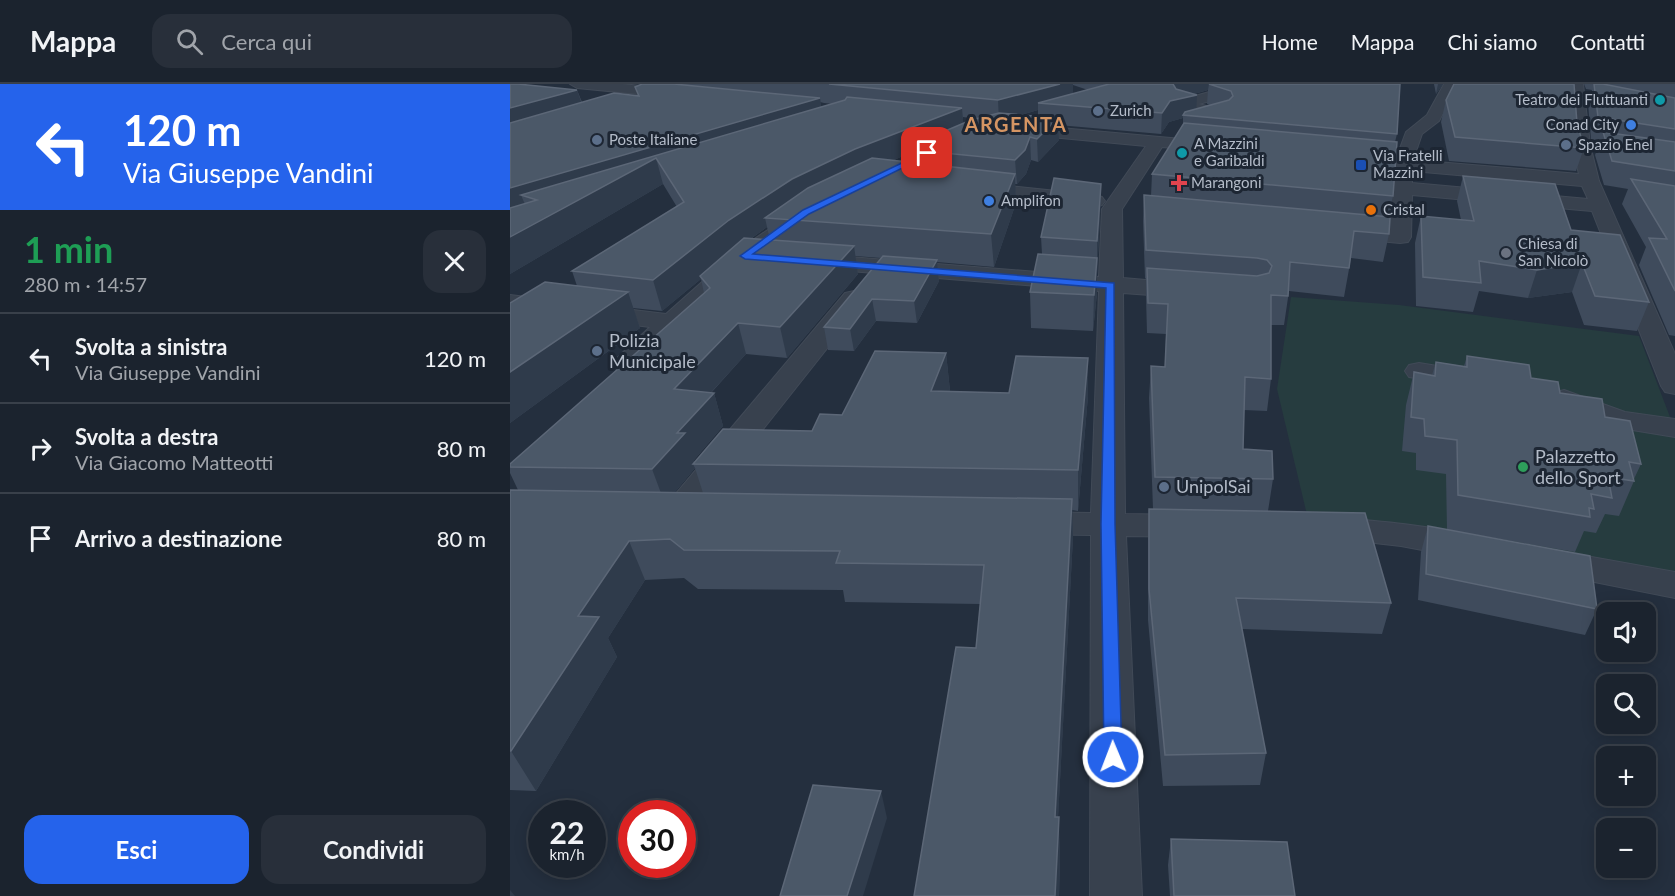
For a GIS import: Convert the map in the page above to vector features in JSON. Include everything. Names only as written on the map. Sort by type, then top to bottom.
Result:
[{"type":"street","points":[[577,84],[696,96]]},
{"type":"street","points":[[1116,896],[1108,524],[1111,285],[1120,208],[1172,134],[1221,115],[1182,104],[1255,84]]},
{"type":"street","points":[[1320,229],[1400,237],[1403,164],[1414,132],[1433,118],[1450,84]]},
{"type":"street","points":[[620,104],[662,92]]},
{"type":"street","points":[[1580,92],[1598,104]]},
{"type":"street","points":[[1580,92],[1581,145],[1675,386]]},
{"type":"street","points":[[1039,115],[994,127],[1172,134],[1230,149]]},
{"type":"street","points":[[1581,145],[1604,149]]},
{"type":"street","points":[[1334,158],[1403,164],[1600,194]]},
{"type":"street","points":[[955,186],[1120,208]]},
{"type":"street","points":[[1402,188],[1600,194]]},
{"type":"street","points":[[612,376],[745,256],[788,223],[824,202]]},
{"type":"street","points":[[745,256],[1218,293]]},
{"type":"street","points":[[675,517],[879,267]]},
{"type":"street","points":[[510,302],[671,322]]},
{"type":"street","points":[[1419,371],[1501,384]]},
{"type":"street","points":[[1536,390],[1548,392],[1619,420],[1675,428]]},
{"type":"street","points":[[639,517],[710,518]]},
{"type":"street","points":[[1003,522],[1223,526]]},
{"type":"street","points":[[1293,527],[1339,528],[1401,535],[1675,585]]},
{"type":"green space","points":[[1291,297],[1399,305],[1639,336],[1675,430],[1675,572],[1308,519],[1277,389]]},
{"type":"building","points":[[510,84],[518,84],[577,90],[510,108]]},
{"type":"building","points":[[642,84],[674,84],[820,98],[510,188],[510,123],[614,93],[639,96],[635,87]]},
{"type":"building","points":[[829,84],[1060,84],[998,100]]},
{"type":"building","points":[[1109,84],[1173,84],[1176,89],[1197,95],[1170,101],[1162,113],[1038,103]]},
{"type":"building","points":[[1209,84],[1400,84],[1397,134],[1183,115],[1185,112],[1229,100],[1233,96],[1231,91]]},
{"type":"building","points":[[1454,84],[1574,84],[1577,123],[1584,148],[1455,137],[1446,100]]},
{"type":"building","points":[[1594,84],[1675,98],[1675,129],[1598,117]]},
{"type":"building","points":[[847,97],[962,108],[855,149],[792,179],[729,220],[653,280],[572,271],[684,202],[656,158],[510,237],[510,208],[537,200],[521,195],[845,100]]},
{"type":"building","points":[[999,113],[1058,118],[1037,139],[1030,137],[1025,150],[1015,160],[903,149],[971,120]]},
{"type":"building","points":[[1184,123],[1397,142],[1393,196],[1152,174]]},
{"type":"building","points":[[1603,132],[1675,142],[1675,171],[1612,161]]},
{"type":"building","points":[[872,158],[1015,174],[991,234],[765,218],[808,188]]},
{"type":"building","points":[[1463,176],[1555,184],[1571,230],[1620,235],[1649,302],[1595,296],[1582,263],[1537,270],[1479,261],[1481,283],[1423,277],[1421,216],[1474,221]]},
{"type":"building","points":[[1054,178],[1101,184],[1097,241],[1041,237]]},
{"type":"building","points":[[1631,179],[1675,186],[1675,291],[1649,238],[1667,239]]},
{"type":"building","points":[[1144,195],[1390,217],[1389,234],[1354,231],[1349,268],[1290,262],[1288,296],[1271,295],[1271,379],[1245,377],[1243,449],[1272,451],[1273,479],[1155,477],[1151,366],[1165,367],[1168,304],[1148,303],[1147,268],[1257,276],[1269,273],[1272,266],[1267,260],[1257,258],[1146,250]]},
{"type":"building","points":[[744,238],[854,246],[780,327],[738,323],[674,389],[714,393],[677,433],[685,433],[652,469],[510,467],[510,464],[710,288],[700,276]]},
{"type":"building","points":[[1038,254],[1097,258],[1094,295],[1030,292]]},
{"type":"building","points":[[883,256],[937,260],[914,301],[872,299],[850,329],[824,327]]},
{"type":"building","points":[[545,282],[628,292],[510,372],[510,303]]},
{"type":"building","points":[[875,351],[946,353],[931,391],[1009,393],[1016,356],[1088,358],[1078,470],[693,464],[723,429],[812,431],[820,414],[842,415]]},
{"type":"building","name":"Palazzetto dello Sport","points":[[1467,356],[1529,365],[1531,378],[1558,382],[1560,393],[1602,399],[1605,417],[1630,421],[1641,464],[1629,462],[1634,481],[1608,477],[1612,498],[1591,494],[1594,509],[1589,508],[1590,517],[1458,495],[1457,440],[1425,436],[1424,419],[1411,417],[1414,372],[1435,376],[1436,362],[1467,367]]},
{"type":"building","points":[[510,490],[1072,499],[1055,817],[1059,817],[1055,896],[914,896],[956,647],[976,648],[984,565],[836,563],[840,551],[684,550],[670,539],[629,541],[578,616],[599,617],[510,751]]},
{"type":"building","points":[[1149,509],[1365,513],[1391,603],[1236,598],[1266,753],[1165,755],[1149,589]]},
{"type":"building","points":[[1428,526],[1590,556],[1596,609],[1426,574]]},
{"type":"building","points":[[813,785],[881,791],[847,896],[780,896]]},
{"type":"building","points":[[1171,839],[1287,842],[1295,896],[1174,896]]},
{"type":"place","name":"Teatro dei Fluttuanti","points":[[1660,100]]},
{"type":"place","name":"Zurich","points":[[1098,111]]},
{"type":"place","name":"Conad City","points":[[1631,125]]},
{"type":"place","name":"Poste Italiane","points":[[597,140]]},
{"type":"place","name":"Spazio Enel","points":[[1566,145]]},
{"type":"place","name":"A Mazzini e Garibaldi","points":[[1182,153]]},
{"type":"place","name":"Via Fratelli Mazzini","points":[[1361,165]]},
{"type":"place","name":"Marangoni","points":[[1179,183]]},
{"type":"place","name":"Amplifon","points":[[989,201]]},
{"type":"place","name":"Cristal","points":[[1371,210]]},
{"type":"place","name":"Chiesa di San Nicolò","points":[[1506,253]]},
{"type":"place","name":"Polizia Municipale","points":[[597,351]]},
{"type":"place","name":"Palazzetto dello Sport","points":[[1523,467]]},
{"type":"place","name":"UnipolSai","points":[[1164,487]]},
{"type":"district","name":"ARGENTA","points":[[1016,125]]},
{"type":"route","points":[[927,153],[867,180],[806,212],[745,256],[1111,285],[1108,524],[1113,757]]}]
